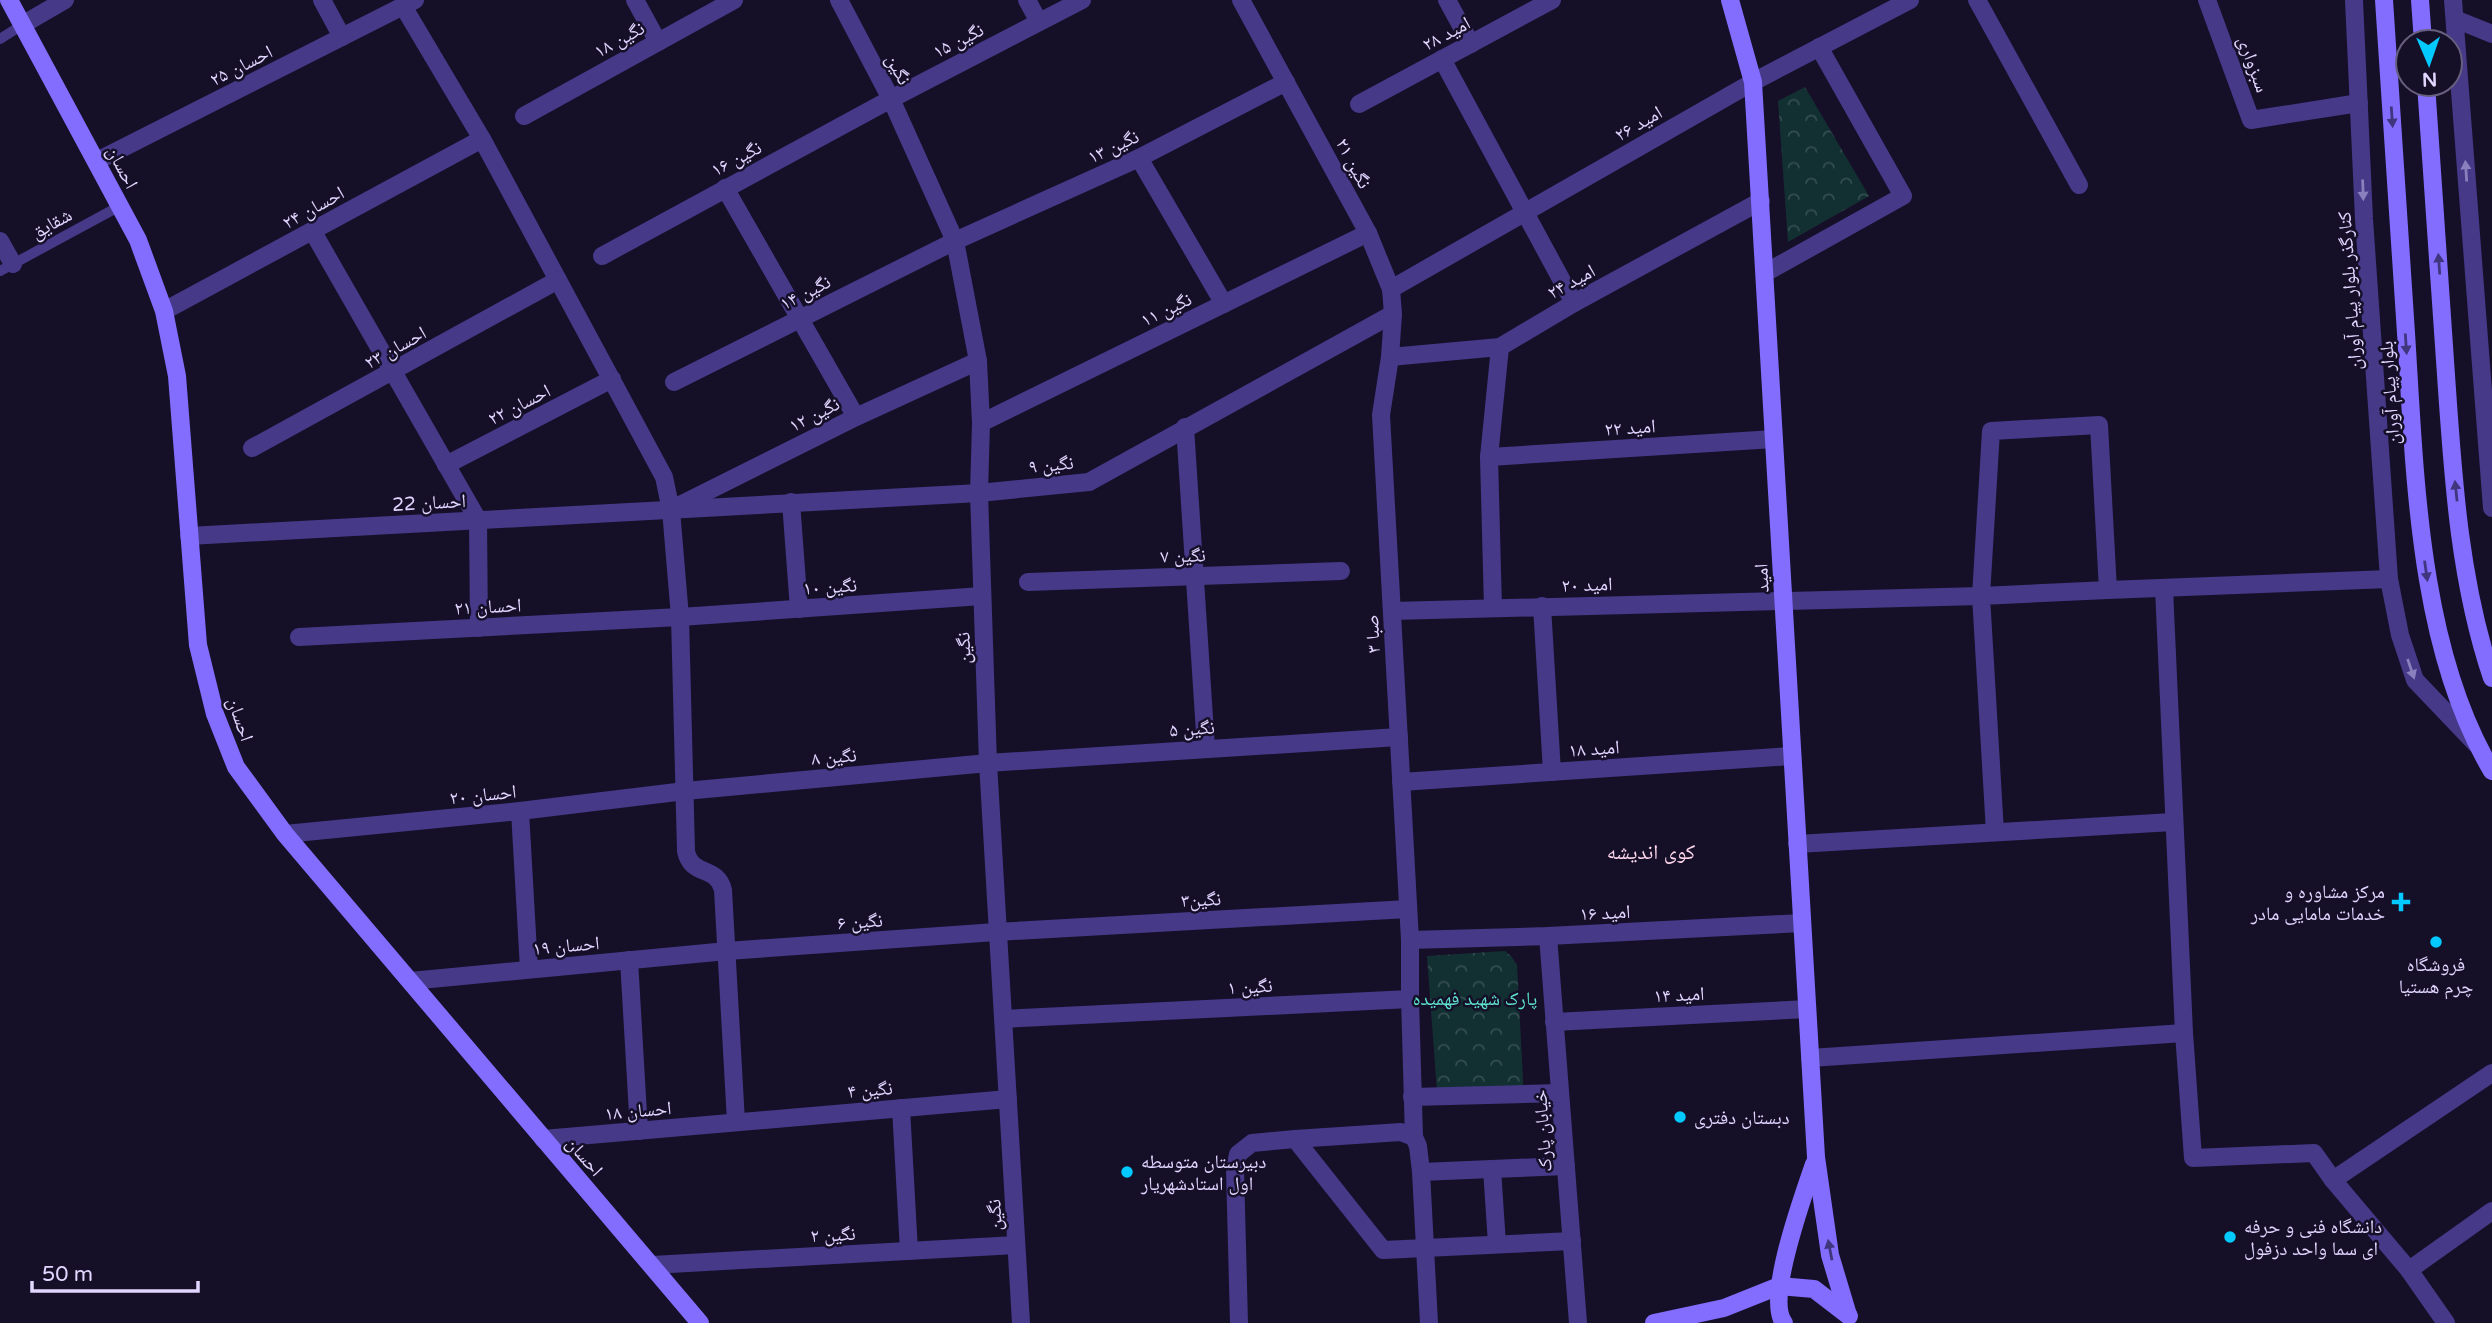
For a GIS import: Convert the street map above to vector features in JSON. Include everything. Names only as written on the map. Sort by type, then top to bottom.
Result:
[{"type":"main road","name":"احسان","points":[[9,0],[138,240],[164,311],[177,376],[198,645],[215,714],[236,766],[285,834],[700,1323]]},
{"type":"main road","name":"امید","points":[[1730,0],[1753,82],[1816,1157]]},
{"type":"main road","name":"بلوار پیام آوران","points":[[2384,0],[2412,434],[2427,575],[2442,651],[2476,744],[2492,771]]},
{"type":"main road","points":[[2420,0],[2422,28]]},
{"type":"main road","points":[[2427,98],[2450,433],[2463,565],[2478,638],[2492,678]]},
{"type":"main road","points":[[1784,1323],[1780,1318],[1779,1286],[1816,1157]]},
{"type":"main road","points":[[1816,1157],[1830,1255],[1851,1319]]},
{"type":"main road","points":[[1654,1323],[1724,1308],[1779,1286],[1814,1289],[1851,1319]]},
{"type":"street","points":[[22,25],[65,0]]},
{"type":"street","points":[[322,0],[342,37]]},
{"type":"street","points":[[635,0],[658,42]]},
{"type":"street","name":"نگین ۱۸","points":[[524,116],[734,0]]},
{"type":"street","name":"نگین","points":[[839,0],[891,99],[955,241],[978,361],[981,423],[979,493],[988,763],[1021,1323]]},
{"type":"street","points":[[1027,0],[1039,22]]},
{"type":"street","name":"نگین ۱۵","points":[[891,99],[1082,0]]},
{"type":"street","name":"نگین ۲۱","points":[[1241,0],[1368,233],[1391,289],[1393,314],[1390,357]]},
{"type":"street","points":[[1447,0],[1471,44]]},
{"type":"street","name":"امید ۲۸","points":[[1359,104],[1552,0]]},
{"type":"street","name":"امید ۲۶","points":[[1391,289],[1753,82],[1910,0]]},
{"type":"street","points":[[1977,0],[2079,185]]},
{"type":"street","name":"سبزواری","points":[[2207,0],[2252,120],[2359,103]]},
{"type":"street","name":"کنارگذر بلوار پیام آوران","points":[[2354,0],[2364,219],[2389,579],[2400,635],[2415,680],[2476,744]]},
{"type":"street","points":[[2453,0],[2492,508]]},
{"type":"street","points":[[409,3],[664,477],[671,510],[680,617],[688,860],[695,867],[714,874],[721,881],[736,1122]]},
{"type":"street","name":"احسان ۲۵","points":[[97,162],[409,3]]},
{"type":"street","points":[[2455,19],[2492,34]]},
{"type":"street","points":[[1765,273],[1903,196],[1819,47]]},
{"type":"street","points":[[1442,59],[1574,303]]},
{"type":"street","name":"نگین ۱۳","points":[[955,241],[1139,158],[1286,82]]},
{"type":"street","name":"نگین ۱۶","points":[[602,256],[891,99]]},
{"type":"street","name":"احسان ۲۴","points":[[164,311],[482,139]]},
{"type":"street","points":[[1139,158],[1224,304]]},
{"type":"street","points":[[725,188],[856,417]]},
{"type":"street","name":"امید ۲۴","points":[[1390,357],[1500,347],[1574,303],[1761,201]]},
{"type":"street","points":[[313,232],[478,520],[479,628]]},
{"type":"street","name":"نگین ۱۱","points":[[981,423],[1368,233]]},
{"type":"street","points":[[0,241],[6,268]]},
{"type":"street","name":"نگین ۱۴","points":[[674,382],[955,241]]},
{"type":"street","name":"احسان ۲۳","points":[[252,448],[393,373],[558,280]]},
{"type":"street","name":"نگین ۹","points":[[671,510],[979,493],[1088,482],[1393,314]]},
{"type":"street","points":[[1493,608],[1489,457],[1500,347]]},
{"type":"street","name":"صبا ۳","points":[[1390,357],[1381,415],[1408,909]]},
{"type":"street","name":"نگین ۱۲","points":[[671,510],[856,417],[978,361]]},
{"type":"street","name":"احسان ۲۲","points":[[446,465],[612,379]]},
{"type":"street","points":[[1995,832],[1981,596],[1991,431],[2099,425],[2108,590]]},
{"type":"street","points":[[1185,427],[1206,748]]},
{"type":"street","name":"امید ۲۲","points":[[1489,457],[1774,439]]},
{"type":"street","points":[[791,502],[799,609]]},
{"type":"street","name":"احسان 22","points":[[189,536],[671,510]]},
{"type":"street","name":"نگین ۷","points":[[1028,582],[1341,570]]},
{"type":"street","name":"امید ۲۰","points":[[1392,611],[1981,596],[2389,579]]},
{"type":"street","points":[[2164,587],[2184,1033],[2193,1158],[2315,1153],[2333,1180],[2409,1270],[2446,1323]]},
{"type":"street","name":"نگین ۱۰","points":[[680,617],[982,596]]},
{"type":"street","points":[[1542,606],[1552,772]]},
{"type":"street","name":"احسان ۲۱","points":[[299,637],[680,617]]},
{"type":"street","name":"نگین ۵","points":[[988,763],[1399,737]]},
{"type":"street","name":"امید ۱۸","points":[[1401,782],[1791,757]]},
{"type":"street","name":"نگین ۸","points":[[685,791],[988,763]]},
{"type":"street","name":"احسان ۲۰","points":[[285,834],[520,811],[685,791]]},
{"type":"street","points":[[520,811],[529,969]]},
{"type":"street","points":[[1797,844],[2174,822]]},
{"type":"street","points":[[1408,909],[1414,1137],[1418,1146],[1421,1172],[1429,1323]]},
{"type":"street","name":"نگین۳","points":[[996,932],[1408,909]]},
{"type":"street","name":"امید ۱۶","points":[[1410,940],[1802,923]]},
{"type":"street","name":"نگین ۶","points":[[727,951],[996,932]]},
{"type":"street","name":"خیابان پارک","points":[[1548,936],[1578,1323]]},
{"type":"street","name":"احسان ۱۹","points":[[410,981],[727,951]]},
{"type":"street","points":[[629,960],[639,1130]]},
{"type":"street","name":"نگین ۱","points":[[1003,1019],[1410,999]]},
{"type":"street","name":"امید ۱۴","points":[[1555,1022],[1807,1009]]},
{"type":"street","points":[[1810,1058],[2184,1033]]},
{"type":"street","points":[[2333,1180],[2492,1073]]},
{"type":"street","points":[[1412,1097],[1560,1093]]},
{"type":"street","name":"نگین ۴","points":[[736,1122],[1007,1098]]},
{"type":"street","points":[[901,1108],[909,1251]]},
{"type":"street","name":"احسان ۱۸","points":[[543,1139],[736,1122]]},
{"type":"street","points":[[1240,1323],[1235,1169],[1238,1154],[1252,1143],[1401,1132],[1414,1137]]},
{"type":"street","points":[[1295,1139],[1383,1250],[1572,1241]]},
{"type":"street","points":[[1421,1172],[1566,1166]]},
{"type":"street","points":[[1492,1169],[1497,1244]]},
{"type":"street","points":[[2409,1270],[2492,1211]]},
{"type":"street","name":"نگین ۲","points":[[652,1265],[1016,1245]]},
{"type":"lane","points":[[0,39],[22,25]]},
{"type":"lane","name":"شقایق","points":[[6,268],[120,206]]},
{"type":"green space","points":[[1805,87],[1869,196],[1788,242],[1778,101]]},
{"type":"green space","name":"پارک شهید فهمیده","points":[[1505,951],[1517,965],[1524,1099],[1438,1105],[1427,956]]},
{"type":"place","name":"مرکز مشاوره و خدمات مامایی مادر","points":[[2401,902]]},
{"type":"place","name":"فروشگاه چرم هستیا","points":[[2436,942]]},
{"type":"place","name":"دبستان دفتری","points":[[1680,1117]]},
{"type":"place","name":"دبیرستان متوسطه اول استادشهریار","points":[[1127,1172]]},
{"type":"place","name":"دانشگاه فنی و حرفه ای سما واحد دزفول","points":[[2230,1237]]},
{"type":"district","name":"کوی اندیشه","points":[[1651,852]]}]
